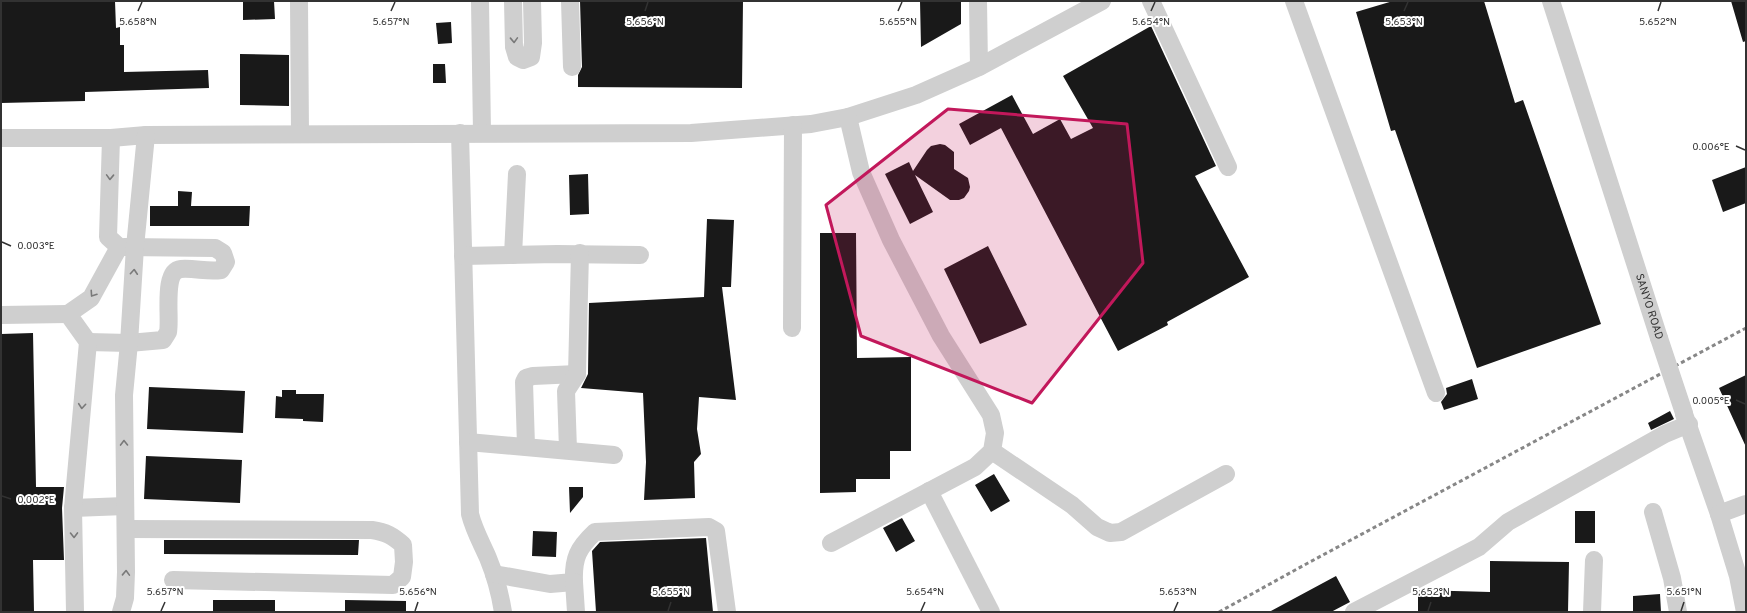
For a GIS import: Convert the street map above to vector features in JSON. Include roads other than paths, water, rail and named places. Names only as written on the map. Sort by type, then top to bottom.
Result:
[{"type":"street","points":[[299,1],[300,134]]},
{"type":"street","points":[[480,1],[482,133]]},
{"type":"street","points":[[513,1],[514,46],[517,57],[523,60],[531,57],[533,43],[532,1]]},
{"type":"street","points":[[570,1],[572,67]]},
{"type":"street","points":[[978,1],[979,67]]},
{"type":"street","points":[[1,138],[111,138],[146,134],[691,133],[793,125],[848,117],[916,95],[979,67],[1102,1]]},
{"type":"street","points":[[1151,1],[1228,167]]},
{"type":"street","points":[[1294,1],[1436,393]]},
{"type":"street","name":"SANYO ROAD","points":[[1551,1],[1659,338],[1719,514],[1738,576],[1745,612]]},
{"type":"street","points":[[831,544],[975,467],[992,450],[996,433],[991,416],[941,336],[891,240],[861,172],[848,117]]},
{"type":"street","points":[[792,328],[793,125]]},
{"type":"street","points":[[460,133],[470,514],[475,531],[494,574],[503,612]]},
{"type":"street","points":[[121,612],[125,598],[126,572],[124,395],[129,343],[127,247],[146,134]]},
{"type":"street","points":[[88,342],[129,343],[163,340],[168,332],[170,280],[174,272],[180,269],[221,270],[226,262],[223,253],[215,248],[127,247],[108,238],[111,138]]},
{"type":"street","points":[[513,256],[517,174]]},
{"type":"street","points":[[1,315],[68,314],[91,298],[127,247]]},
{"type":"street","points":[[463,256],[580,254],[640,255]]},
{"type":"street","points":[[568,450],[566,391],[577,374],[580,254]]},
{"type":"street","points":[[68,314],[88,342],[73,508],[75,612]]},
{"type":"street","points":[[526,446],[524,382],[526,378],[533,376],[577,374]]},
{"type":"street","points":[[1354,612],[1479,547],[1508,522],[1665,434],[1686,419]]},
{"type":"street","points":[[468,442],[614,455]]},
{"type":"street","points":[[992,450],[1072,505],[1097,527],[1110,533],[1121,532],[1226,474]]},
{"type":"street","points":[[929,491],[991,612]]},
{"type":"street","points":[[1719,514],[1746,504]]},
{"type":"street","points":[[73,508],[125,506]]},
{"type":"street","points":[[1653,512],[1672,578],[1678,612]]},
{"type":"street","points":[[576,612],[573,564],[582,544],[595,532],[709,527],[716,531],[727,612]]},
{"type":"street","points":[[126,529],[372,530],[385,532],[393,536],[403,545],[404,562],[402,577],[393,585],[173,580]]},
{"type":"street","points":[[1592,612],[1594,560]]},
{"type":"street","points":[[494,574],[550,584],[574,582]]},
{"type":"railway","points":[[1219,612],[1746,328]]}]
